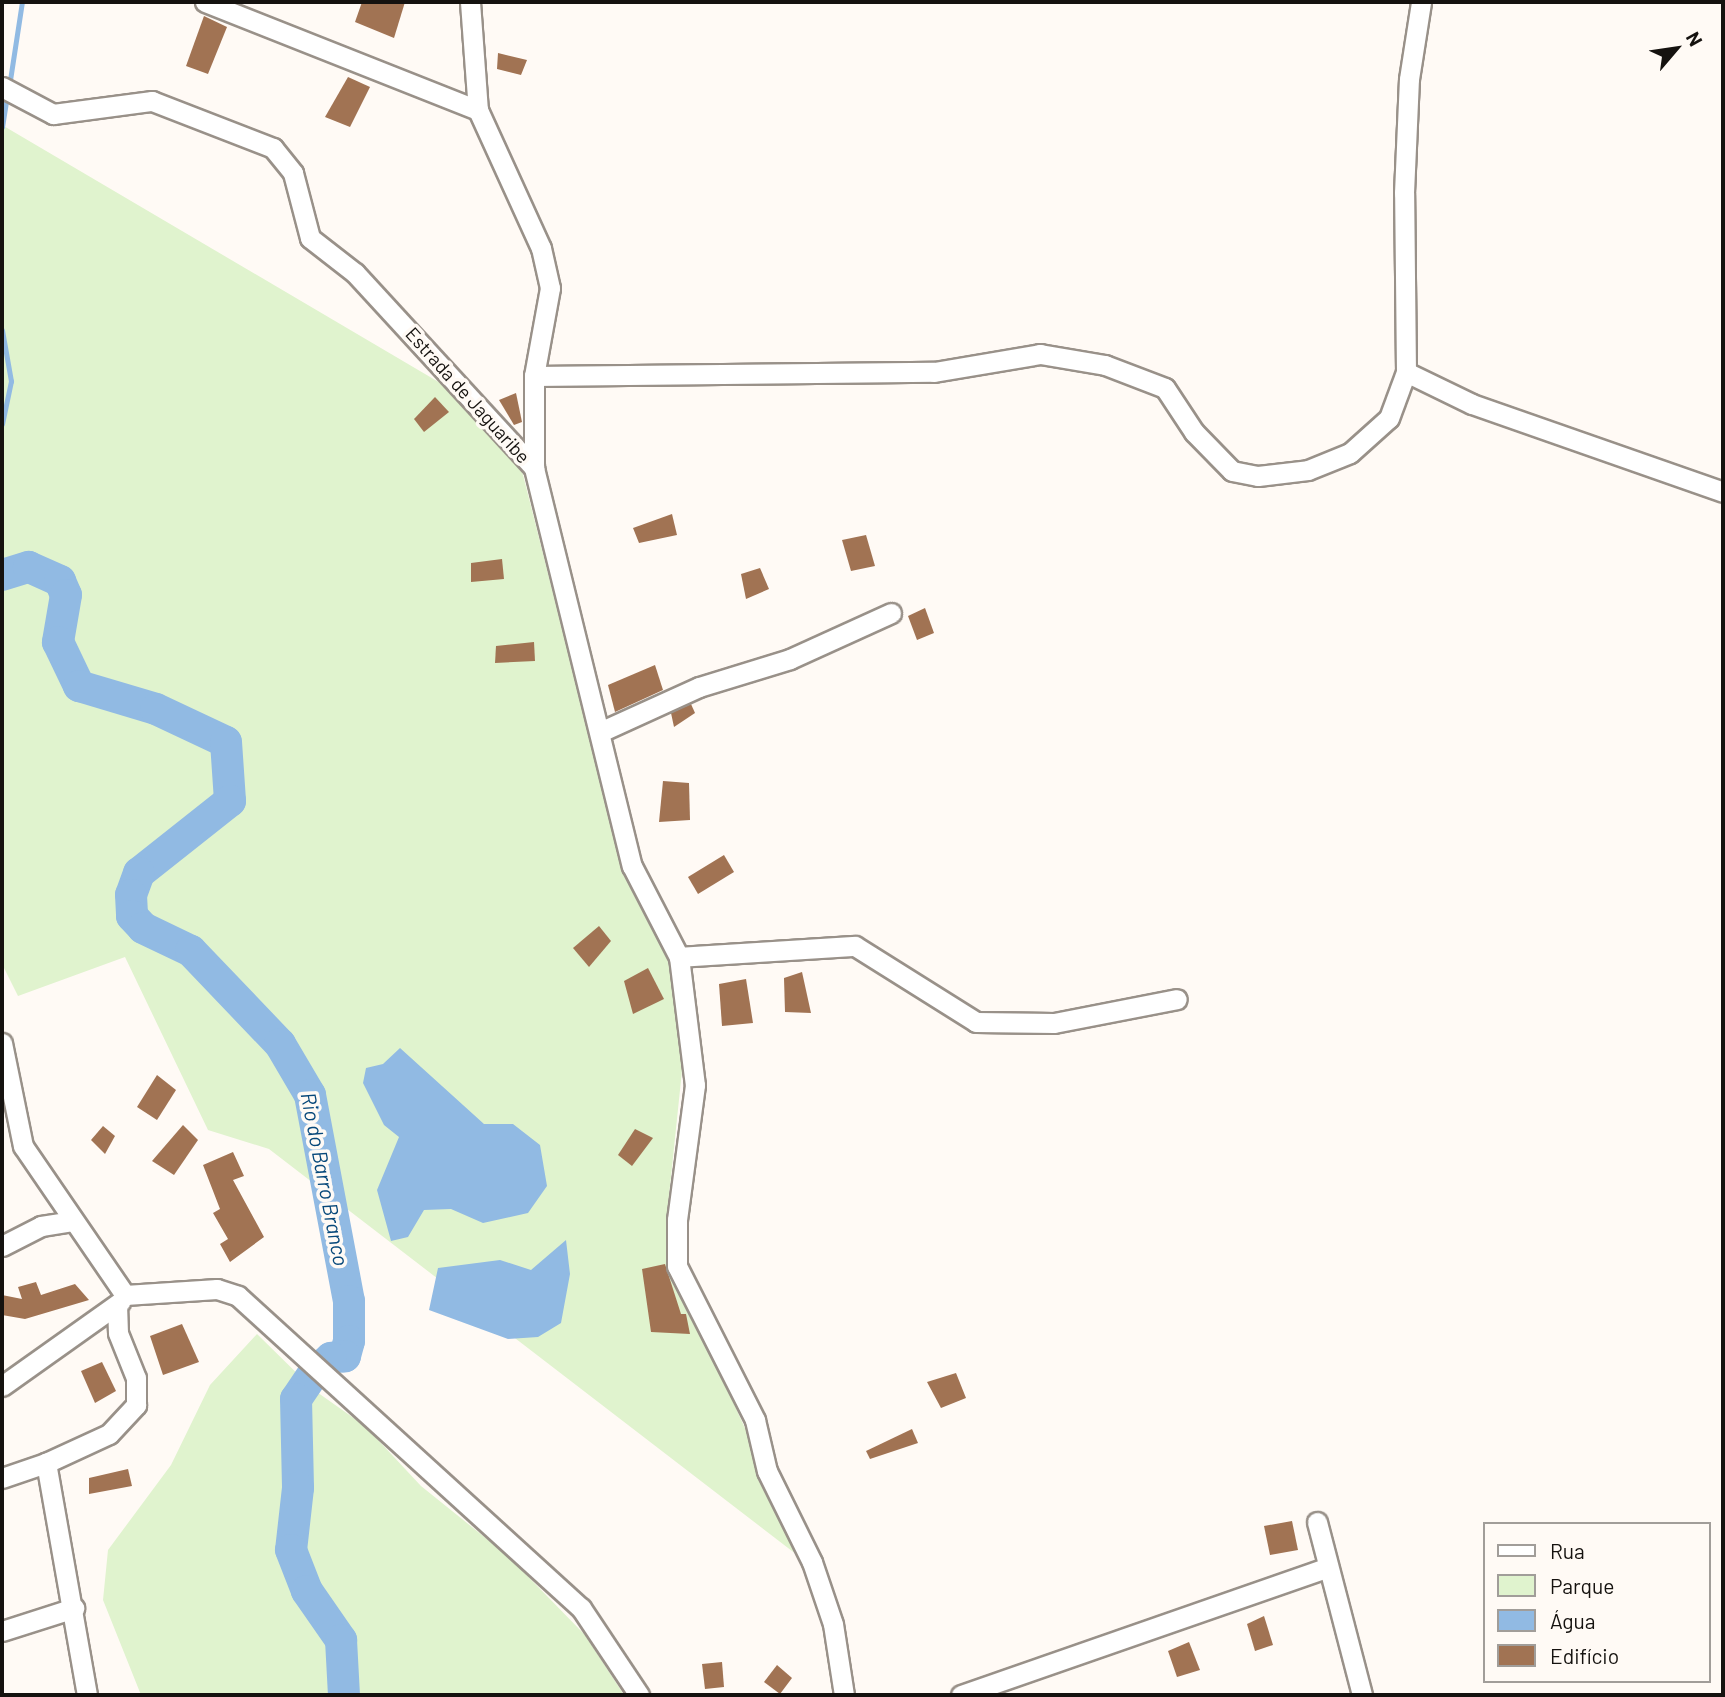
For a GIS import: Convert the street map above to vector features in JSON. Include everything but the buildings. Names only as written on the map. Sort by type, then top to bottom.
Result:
[{"type":"street","points":[[205,2],[478,110]]},
{"type":"street","points":[[470,2],[478,110],[541,248],[550,288],[534,376],[534,468]]},
{"type":"street","points":[[534,376],[934,372],[1040,354],[1069,356],[1146,377],[1165,388],[1218,461],[1232,471],[1258,475],[1308,470],[1350,453],[1389,418],[1406,372],[1404,193],[1409,79],[1421,2]]},
{"type":"street","name":"Estrada de Jaguaribe","points":[[2,87],[53,114],[152,101],[273,148],[293,173],[310,238],[355,273],[534,468],[632,866],[678,957],[695,1085],[677,1220],[677,1266],[755,1420],[767,1471],[812,1562],[834,1623],[844,1695]]},
{"type":"street","points":[[1406,372],[1472,404],[1723,492]]},
{"type":"street","points":[[600,732],[699,687],[790,659],[891,613]]},
{"type":"street","points":[[678,957],[855,946],[976,1022],[1054,1023],[1177,999]]},
{"type":"street","points":[[2,1043],[23,1146],[74,1221],[121,1301],[118,1333],[136,1378],[136,1405],[109,1434],[46,1463],[2,1475]]},
{"type":"street","points":[[2,1245],[41,1226],[74,1221]]},
{"type":"street","points":[[2,1386],[121,1301],[217,1289],[238,1296],[352,1396],[581,1608],[639,1695]]},
{"type":"street","points":[[46,1463],[74,1608],[87,1695]]},
{"type":"street","points":[[1317,1522],[1325,1569],[1358,1694]]},
{"type":"street","points":[[961,1695],[1325,1569]]},
{"type":"street","points":[[2,1630],[74,1608]]},
{"type":"green space","points":[[2,125],[442,384],[520,463],[611,821],[670,955],[685,1042],[667,1215],[672,1267],[805,1561],[269,1149],[208,1130],[125,957],[18,996],[2,964]]},
{"type":"green space","points":[[257,1334],[314,1390],[365,1426],[421,1486],[508,1556],[585,1635],[624,1695],[141,1695],[103,1600],[108,1550],[171,1465],[210,1385]]},
{"type":"water","points":[[400,1048],[484,1124],[513,1124],[540,1145],[547,1186],[528,1213],[483,1223],[451,1209],[424,1210],[408,1237],[391,1241],[377,1190],[399,1137],[384,1125],[363,1083],[366,1068],[383,1064]]},
{"type":"water","points":[[566,1240],[570,1274],[561,1323],[538,1337],[508,1339],[429,1310],[438,1268],[500,1260],[531,1270]]},
{"type":"waterway","points":[[10,80],[22,2]]},
{"type":"waterway","points":[[2,127],[7,97]]},
{"type":"waterway","points":[[2,330],[11,381],[2,424]]},
{"type":"waterway","name":"Rio do Barro Branco","points":[[2,575],[29,567],[60,581],[66,595],[58,642],[79,686],[156,709],[226,742],[230,801],[139,873],[131,895],[132,916],[143,928],[191,951],[280,1044],[310,1095],[349,1301],[349,1341],[345,1356],[331,1358],[313,1374],[296,1399],[298,1488],[291,1550],[307,1591],[341,1640],[344,1695]]}]
